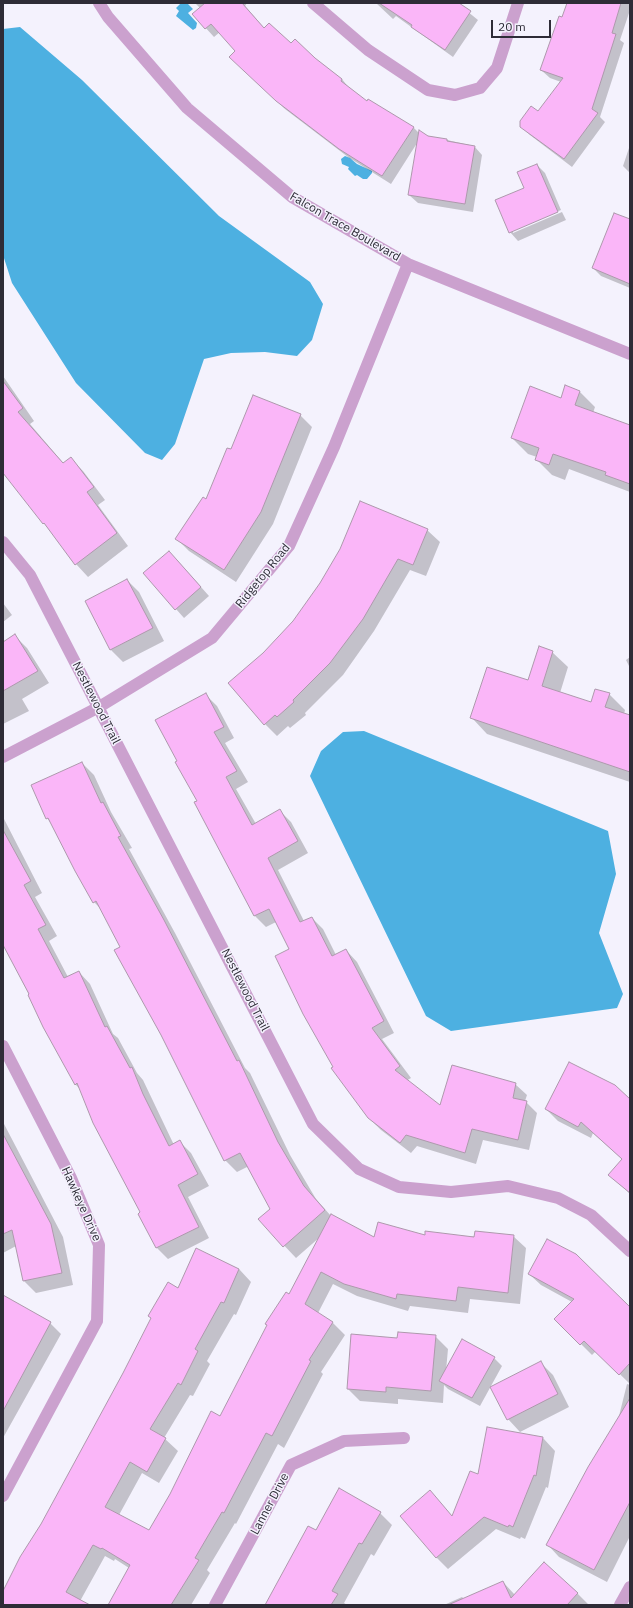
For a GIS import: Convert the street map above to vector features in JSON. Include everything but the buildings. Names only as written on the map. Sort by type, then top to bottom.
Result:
[{"type":"street","name":"Falcon Trace Boulevard","points":[[99,3],[108,17],[187,108],[286,192],[408,264],[630,354]]},
{"type":"street","points":[[313,3],[368,50],[423,87],[428,90],[455,95],[480,88],[497,68],[518,3]]},
{"type":"street","name":"Ridgetop Road","points":[[3,757],[99,707],[212,638],[289,546],[334,447],[408,264]]},
{"type":"street","name":"Nestlewood Trail","points":[[3,542],[30,575],[313,1124],[359,1169],[399,1187],[452,1192],[508,1186],[558,1198],[591,1214],[630,1251]]},
{"type":"street","name":"Hawkeye Drive","points":[[3,1046],[71,1178],[99,1245],[97,1321],[3,1496]]},
{"type":"street","name":"Lanner Drive","points":[[215,1605],[291,1465],[344,1440],[404,1438]]},
{"type":"street","points":[[620,1605],[630,1587]]},
{"type":"water","points":[[181,3],[188,4],[193,9],[188,13],[197,23],[196,28],[193,30],[176,16],[179,11],[176,8]]},
{"type":"water","points":[[20,27],[82,80],[219,216],[310,282],[323,304],[312,340],[297,356],[265,352],[231,353],[204,359],[175,444],[162,460],[145,453],[76,383],[12,283],[3,255],[3,29]]},
{"type":"water","points":[[345,156],[372,171],[372,173],[367,179],[363,179],[357,175],[355,176],[348,169],[349,167],[342,164],[341,159]]},
{"type":"water","points":[[364,731],[608,831],[616,874],[599,933],[623,994],[617,1008],[451,1031],[426,1016],[310,776],[321,751],[343,732]]}]
